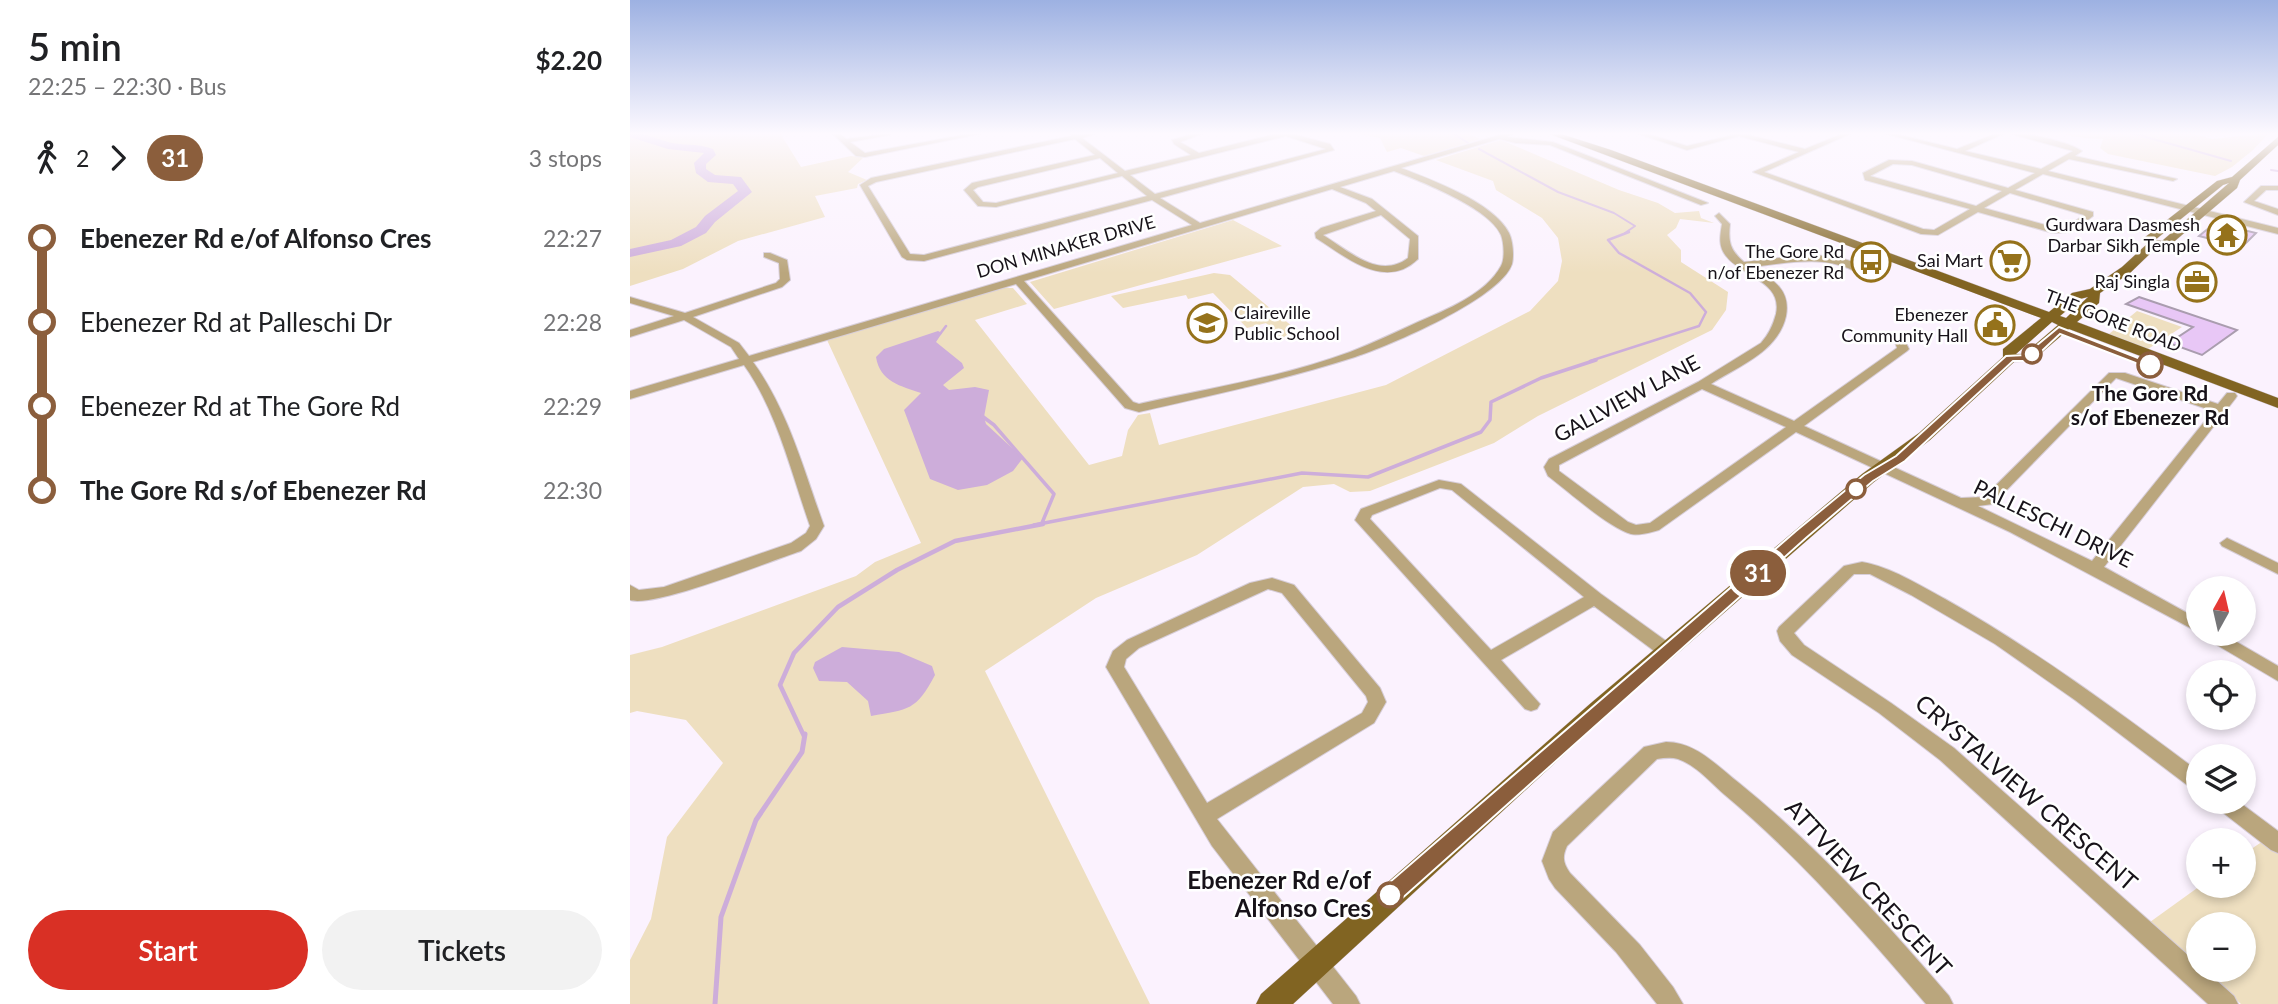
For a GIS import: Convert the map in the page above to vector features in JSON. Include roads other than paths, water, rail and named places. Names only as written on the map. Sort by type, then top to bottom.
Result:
[{"type":"main road","name":"THE GORE ROAD","points":[[1681,180],[2278,413]]},
{"type":"main road","points":[[2232,180],[2220,183],[2148,240],[2154,244],[2165,244],[2234,186],[2235,180]]},
{"type":"main road","points":[[2010,358],[2008,352],[2045,320],[2076,296],[2094,292],[2123,272],[2154,244]]},
{"type":"main road","points":[[1271,1004],[1667,650],[1848,495],[1900,459],[2010,358],[2027,358],[2095,300],[2094,292]]},
{"type":"main road","name":"THE GORE ROAD","points":[[2062,327],[2278,403]]},
{"type":"street","points":[[875,180],[864,185],[907,257],[917,258],[1221,180]]},
{"type":"street","points":[[997,180],[975,185],[968,190],[981,204],[996,205],[1100,180]]},
{"type":"street","points":[[1132,180],[1199,226]]},
{"type":"street","name":"DON MINAKER DRIVE","points":[[630,395],[1353,180]]},
{"type":"street","points":[[1017,279],[1129,405],[1139,408],[1317,366],[1354,354],[1440,316],[1485,290],[1507,265],[1507,243],[1496,223],[1440,186],[1424,180]]},
{"type":"street","points":[[1645,180],[1704,203]]},
{"type":"street","points":[[1779,180],[1928,232],[1941,232],[2030,180]]},
{"type":"street","points":[[1874,180],[2060,231],[2069,230],[2090,214],[1970,180]]},
{"type":"street","points":[[2074,180],[2278,231]]},
{"type":"street","points":[[1332,186],[1369,201],[1415,238],[1413,259],[1395,270],[1381,271],[1371,267],[1319,236],[1324,230],[1381,212]]},
{"type":"street","points":[[2278,188],[2263,188],[2248,202],[2278,212]]},
{"type":"street","name":"GALLVIEW LANE","points":[[1719,216],[1726,224],[1723,237],[1725,247],[1741,265],[1779,290],[1784,299],[1785,309],[1771,340],[1702,384],[1554,461],[1551,467],[1553,473],[1623,525],[1635,530],[1647,530],[1794,427]]},
{"type":"street","points":[[630,334],[772,288],[785,281],[784,262],[767,256]]},
{"type":"street","points":[[1741,265],[1838,258],[1862,267],[1874,279]]},
{"type":"street","points":[[630,300],[685,316],[736,345],[775,410],[817,526],[811,536],[796,547],[665,592],[636,596],[630,590]]},
{"type":"street","points":[[1794,427],[1903,349],[1899,339]]},
{"type":"street","points":[[1957,503],[1988,500],[2113,375],[2121,375],[2220,409]]},
{"type":"street","name":"PALLESCHI DRIVE","points":[[1702,384],[2095,568],[2186,619]]},
{"type":"street","points":[[2095,568],[2231,396]]},
{"type":"street","points":[[1531,704],[1362,520],[1366,512],[1439,484],[1456,487],[1595,598],[1667,650]]},
{"type":"street","points":[[1988,500],[1995,520]]},
{"type":"street","points":[[2227,543],[2278,568]]},
{"type":"street","name":"CRYSTALVIEW CRESCENT","points":[[2186,773],[2042,668],[1969,621],[1874,569],[1849,570],[1785,631],[1786,637],[1798,650],[1904,722],[1995,794],[2226,1004]]},
{"type":"street","points":[[1204,816],[1368,718],[1377,702],[1374,693],[1282,585],[1256,587],[1133,644],[1115,661],[1115,667],[1204,816],[1348,1004]]},
{"type":"street","points":[[1491,658],[1595,598]]},
{"type":"street","points":[[2230,646],[2278,674]]},
{"type":"street","name":"ATTVIEW CRESCENT","points":[[1671,1004],[1653,977],[1598,916],[1562,882],[1553,866],[1553,853],[1560,839],[1651,753],[1666,749],[1682,752],[1696,761],[1755,807],[1796,844],[1941,1004]]},
{"type":"street","points":[[2240,814],[2278,843]]},
{"type":"waterway","points":[[630,253],[676,243],[701,230],[710,219],[745,192],[737,180],[733,180]]},
{"type":"waterway","points":[[1536,180],[1558,192],[1614,213],[1635,226],[1625,233]]},
{"type":"waterway","points":[[1590,361],[1699,326],[1706,312],[1690,293],[1619,253],[1608,240],[1629,232]]},
{"type":"waterway","points":[[940,334],[946,326]]},
{"type":"waterway","points":[[1034,525],[1302,473],[1368,477],[1481,432],[1490,420],[1491,402],[1541,378],[1596,360]]},
{"type":"waterway","points":[[982,416],[994,425],[1054,494],[1042,523]]},
{"type":"waterway","points":[[804,736],[780,685],[794,653],[838,607],[897,570],[955,541],[1043,524]]},
{"type":"waterway","points":[[715,1004],[721,917],[756,820],[802,752],[805,734]]},
{"type":"place","name":"Gurdwara Dasmesh Darbar Sikh Temple","points":[[2227,235]]},
{"type":"place","name":"Sai Mart","points":[[2010,261]]},
{"type":"place","name":"The Gore Rd n/of Ebenezer Rd","points":[[1871,262]]},
{"type":"place","name":"Raj Singla","points":[[2197,282]]},
{"type":"place","name":"Claireville Public School","points":[[1207,323]]},
{"type":"place","name":"Ebenezer Community Hall","points":[[1995,325]]},
{"type":"place","name":"The Gore Rd s/of Ebenezer Rd","points":[[2150,365]]},
{"type":"place","name":"Ebenezer Rd e/of Alfonso Cres","points":[[1390,895]]}]
